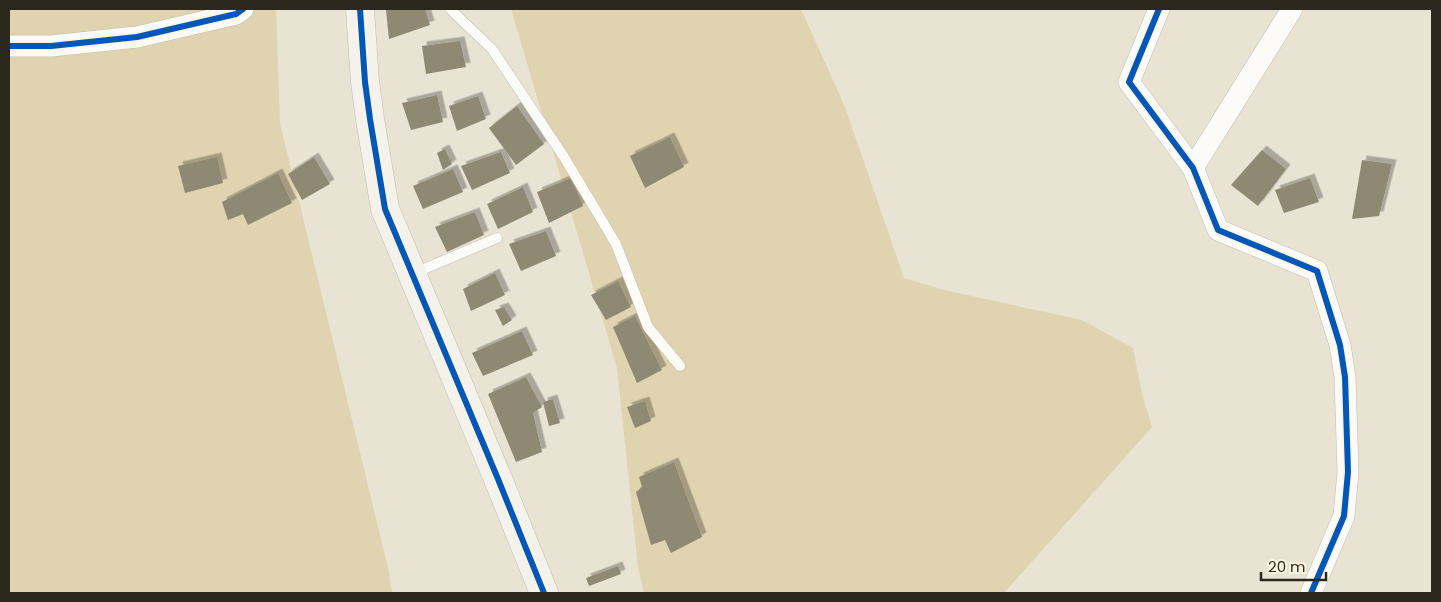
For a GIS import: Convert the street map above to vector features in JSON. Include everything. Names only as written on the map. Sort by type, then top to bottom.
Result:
[{"type":"street","points":[[9,46],[51,46],[137,37],[236,14],[244,9]]},
{"type":"street","points":[[360,9],[365,82],[385,209],[544,593]]},
{"type":"street","points":[[1159,9],[1129,82],[1193,168],[1218,230],[1318,271],[1340,344],[1346,377],[1348,435],[1348,472],[1344,516],[1311,593]]},
{"type":"street","points":[[1193,168],[1292,9]]},
{"type":"lane","points":[[450,9],[492,49],[564,157],[616,244],[648,327],[680,366]]},
{"type":"lane","points":[[412,275],[496,238]]},
{"type":"shaded area","points":[[9,9],[276,9],[280,123],[389,572],[392,593],[9,593]]},
{"type":"shaded area","points":[[511,9],[801,9],[845,107],[904,278],[944,290],[1082,320],[1133,348],[1142,394],[1152,427],[1004,593],[644,593],[638,567],[617,368]]},
{"type":"building","points":[[425,9],[430,25],[389,39],[386,10]]},
{"type":"building","points":[[460,41],[466,67],[426,74],[422,46]]},
{"type":"building","points":[[437,95],[443,122],[411,130],[402,103]]},
{"type":"building","points":[[478,96],[486,119],[457,131],[449,106]]},
{"type":"building","points":[[517,106],[544,144],[516,165],[489,128]]},
{"type":"building","points":[[670,137],[684,167],[645,188],[630,156]]},
{"type":"building","points":[[445,149],[452,164],[443,170],[437,153]]},
{"type":"building","points":[[1262,150],[1286,169],[1258,206],[1231,185]]},
{"type":"building","points":[[501,152],[510,173],[472,190],[461,166]]},
{"type":"building","points":[[217,157],[223,183],[185,193],[178,166]]},
{"type":"building","points":[[314,157],[330,184],[302,200],[288,174]]},
{"type":"building","points":[[1362,160],[1392,164],[1379,216],[1352,219]]},
{"type":"building","points":[[453,169],[463,192],[423,209],[413,186]]},
{"type":"building","points":[[278,173],[292,203],[248,225],[243,214],[228,220],[222,202]]},
{"type":"building","points":[[571,178],[583,206],[549,223],[537,192]]},
{"type":"building","points":[[1310,178],[1319,202],[1284,213],[1275,190]]},
{"type":"building","points":[[523,187],[533,212],[498,229],[487,204]]},
{"type":"building","points":[[475,212],[484,235],[447,252],[435,227]]},
{"type":"building","points":[[546,231],[556,256],[521,271],[509,244]]},
{"type":"building","points":[[495,273],[505,295],[471,311],[463,289]]},
{"type":"building","points":[[618,281],[631,307],[606,320],[591,295]]},
{"type":"building","points":[[504,307],[512,320],[503,326],[495,310]]},
{"type":"building","points":[[635,316],[662,370],[637,383],[613,327]]},
{"type":"building","points":[[522,331],[533,355],[483,376],[472,353]]},
{"type":"building","points":[[526,377],[542,407],[533,413],[542,452],[516,462],[488,394]]},
{"type":"building","points":[[553,399],[560,423],[549,426],[543,402]]},
{"type":"building","points":[[645,401],[651,421],[635,428],[627,407]]},
{"type":"building","points":[[674,462],[702,537],[671,553],[665,540],[651,545],[636,492],[642,487],[639,477]]},
{"type":"building","points":[[618,566],[621,574],[589,586],[586,578]]},
{"type":"cycle path","points":[[9,46],[51,46],[137,37],[236,14],[243,9]]},
{"type":"cycle path","points":[[360,9],[365,82],[385,209],[544,593]]},
{"type":"cycle path","points":[[1159,9],[1129,82],[1193,168],[1218,230],[1317,271],[1340,345],[1345,377],[1348,472],[1344,516],[1311,593]]}]
